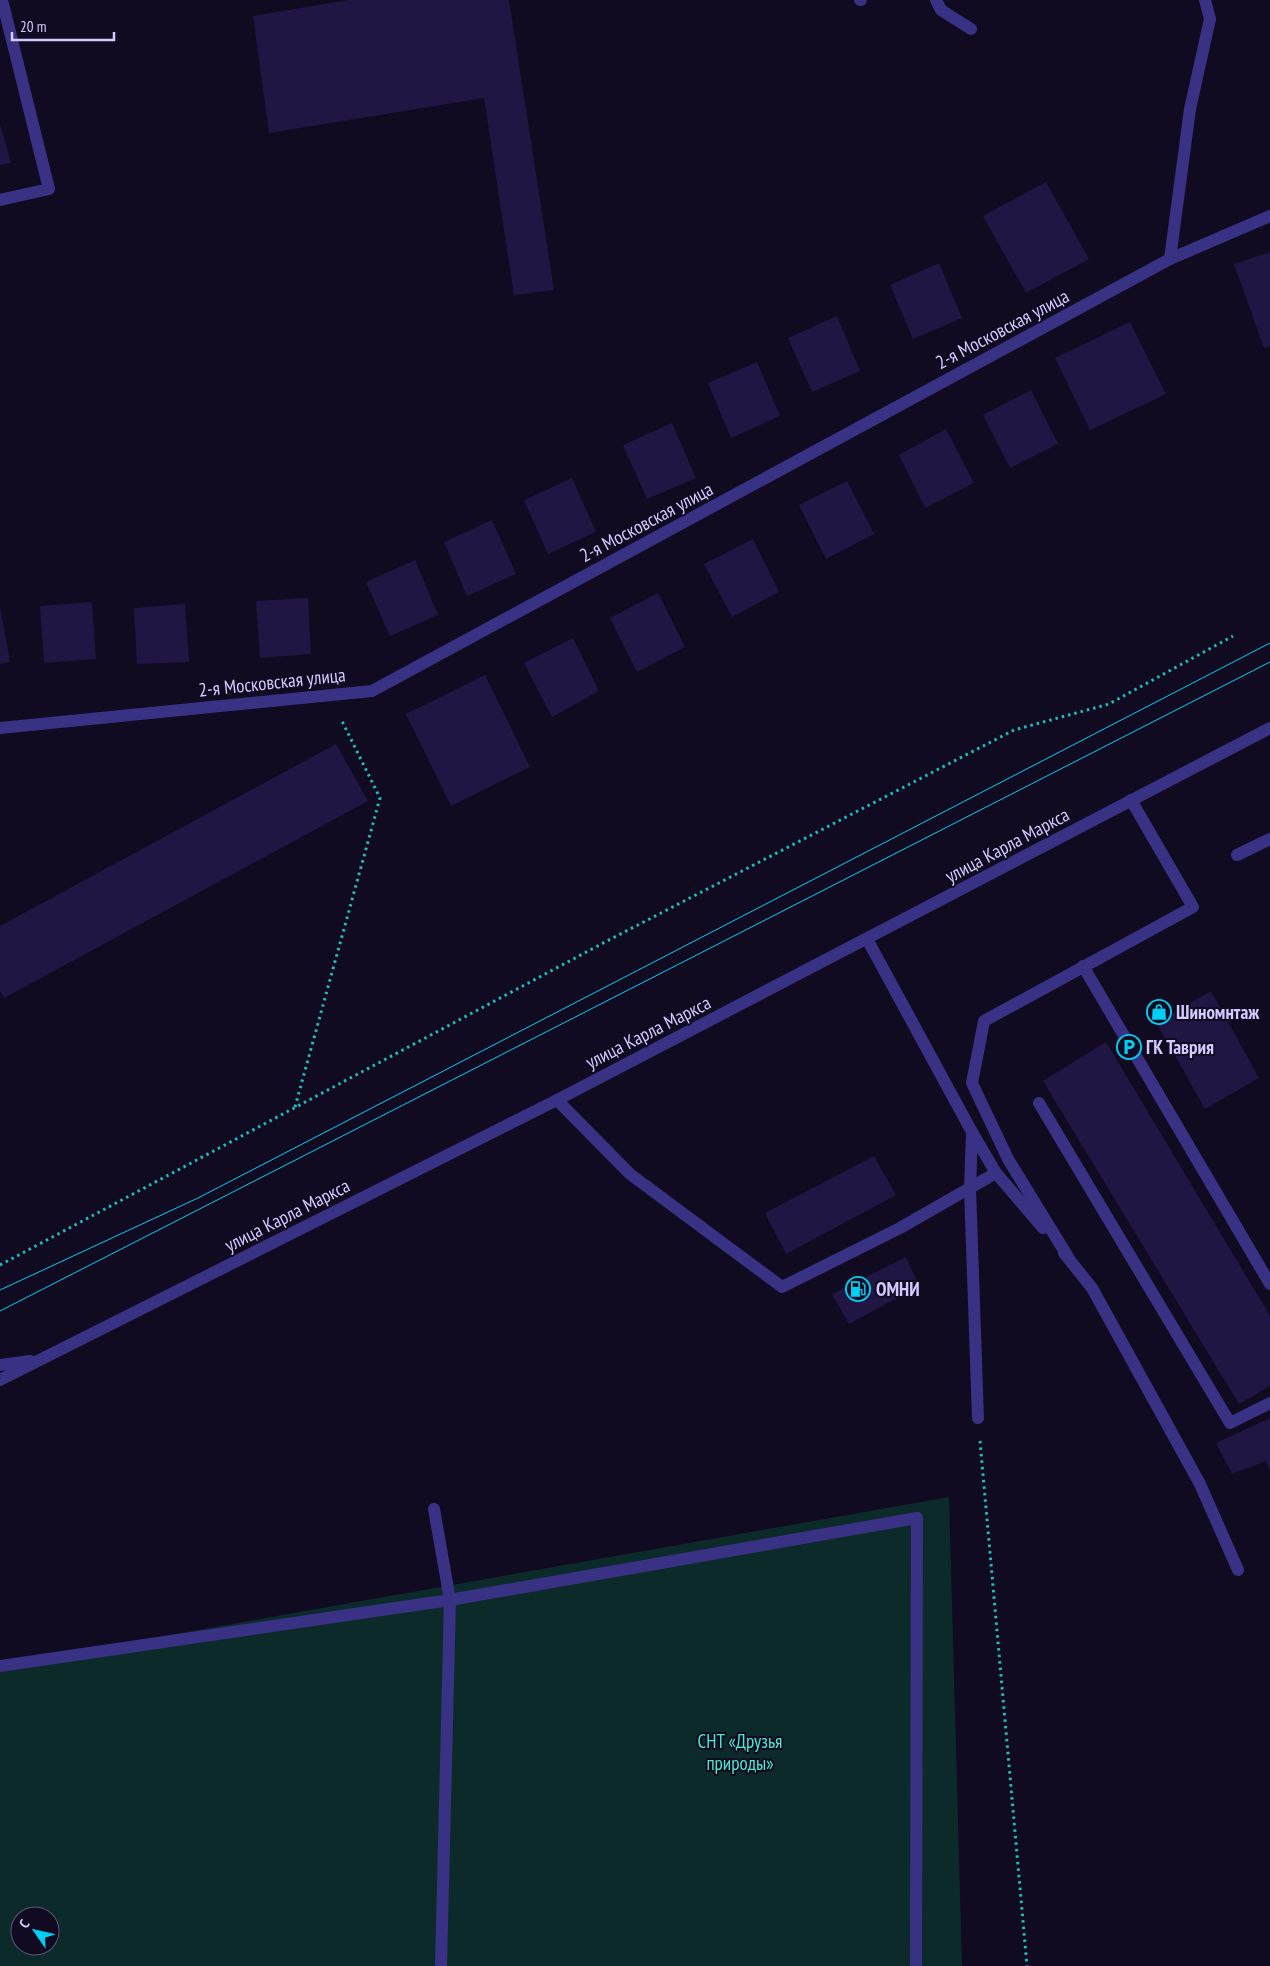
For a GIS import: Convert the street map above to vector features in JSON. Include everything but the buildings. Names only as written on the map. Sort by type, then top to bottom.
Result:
[{"type":"street","points":[[0,200],[49,188],[2,0]]},
{"type":"street","points":[[936,0],[940,10],[971,29]]},
{"type":"street","points":[[1170,259],[1190,109],[1210,19],[1205,0]]},
{"type":"street","name":"2-я Московская улица","points":[[0,728],[372,692],[1170,259],[1270,216]]},
{"type":"street","name":"улица Карла Маркса","points":[[0,1380],[557,1100],[1270,728]]},
{"type":"street","points":[[1068,1257],[1008,1159],[972,1083],[984,1021],[1193,907],[1131,800]]},
{"type":"street","points":[[1237,855],[1270,839]]},
{"type":"street","points":[[867,939],[996,1173],[1092,1288],[1200,1484],[1238,1570]]},
{"type":"street","points":[[1083,966],[1270,1284]]},
{"type":"street","points":[[557,1100],[630,1174],[782,1287],[970,1189],[996,1173]]},
{"type":"street","points":[[1039,1103],[1230,1423],[1270,1403]]},
{"type":"street","points":[[972,1132],[970,1189],[978,1418]]},
{"type":"street","name":"улица Карла Маркса","points":[[0,1365],[38,1360]]},
{"type":"street","points":[[434,1509],[450,1600],[441,1966]]},
{"type":"street","points":[[0,1666],[450,1600],[917,1518],[916,1966]]},
{"type":"path","points":[[0,1264],[607,941],[1014,730],[1109,704],[1233,636]]},
{"type":"path","points":[[295,1107],[380,798],[336,710]]},
{"type":"path","points":[[978,1418],[1027,1966]]},
{"type":"green space","name":"СНТ «Друзья природы»","points":[[949,1497],[962,1966],[0,1966],[0,1665]]},
{"type":"tram line","points":[[0,1290],[198,1198],[1270,643]]},
{"type":"tram line","points":[[0,1311],[1270,662]]},
{"type":"place","name":"Шиномнтаж","points":[[1159,1012]]},
{"type":"place","name":"ГК Таврия","points":[[1129,1047]]},
{"type":"place","name":"ОМНИ","points":[[858,1289]]}]
